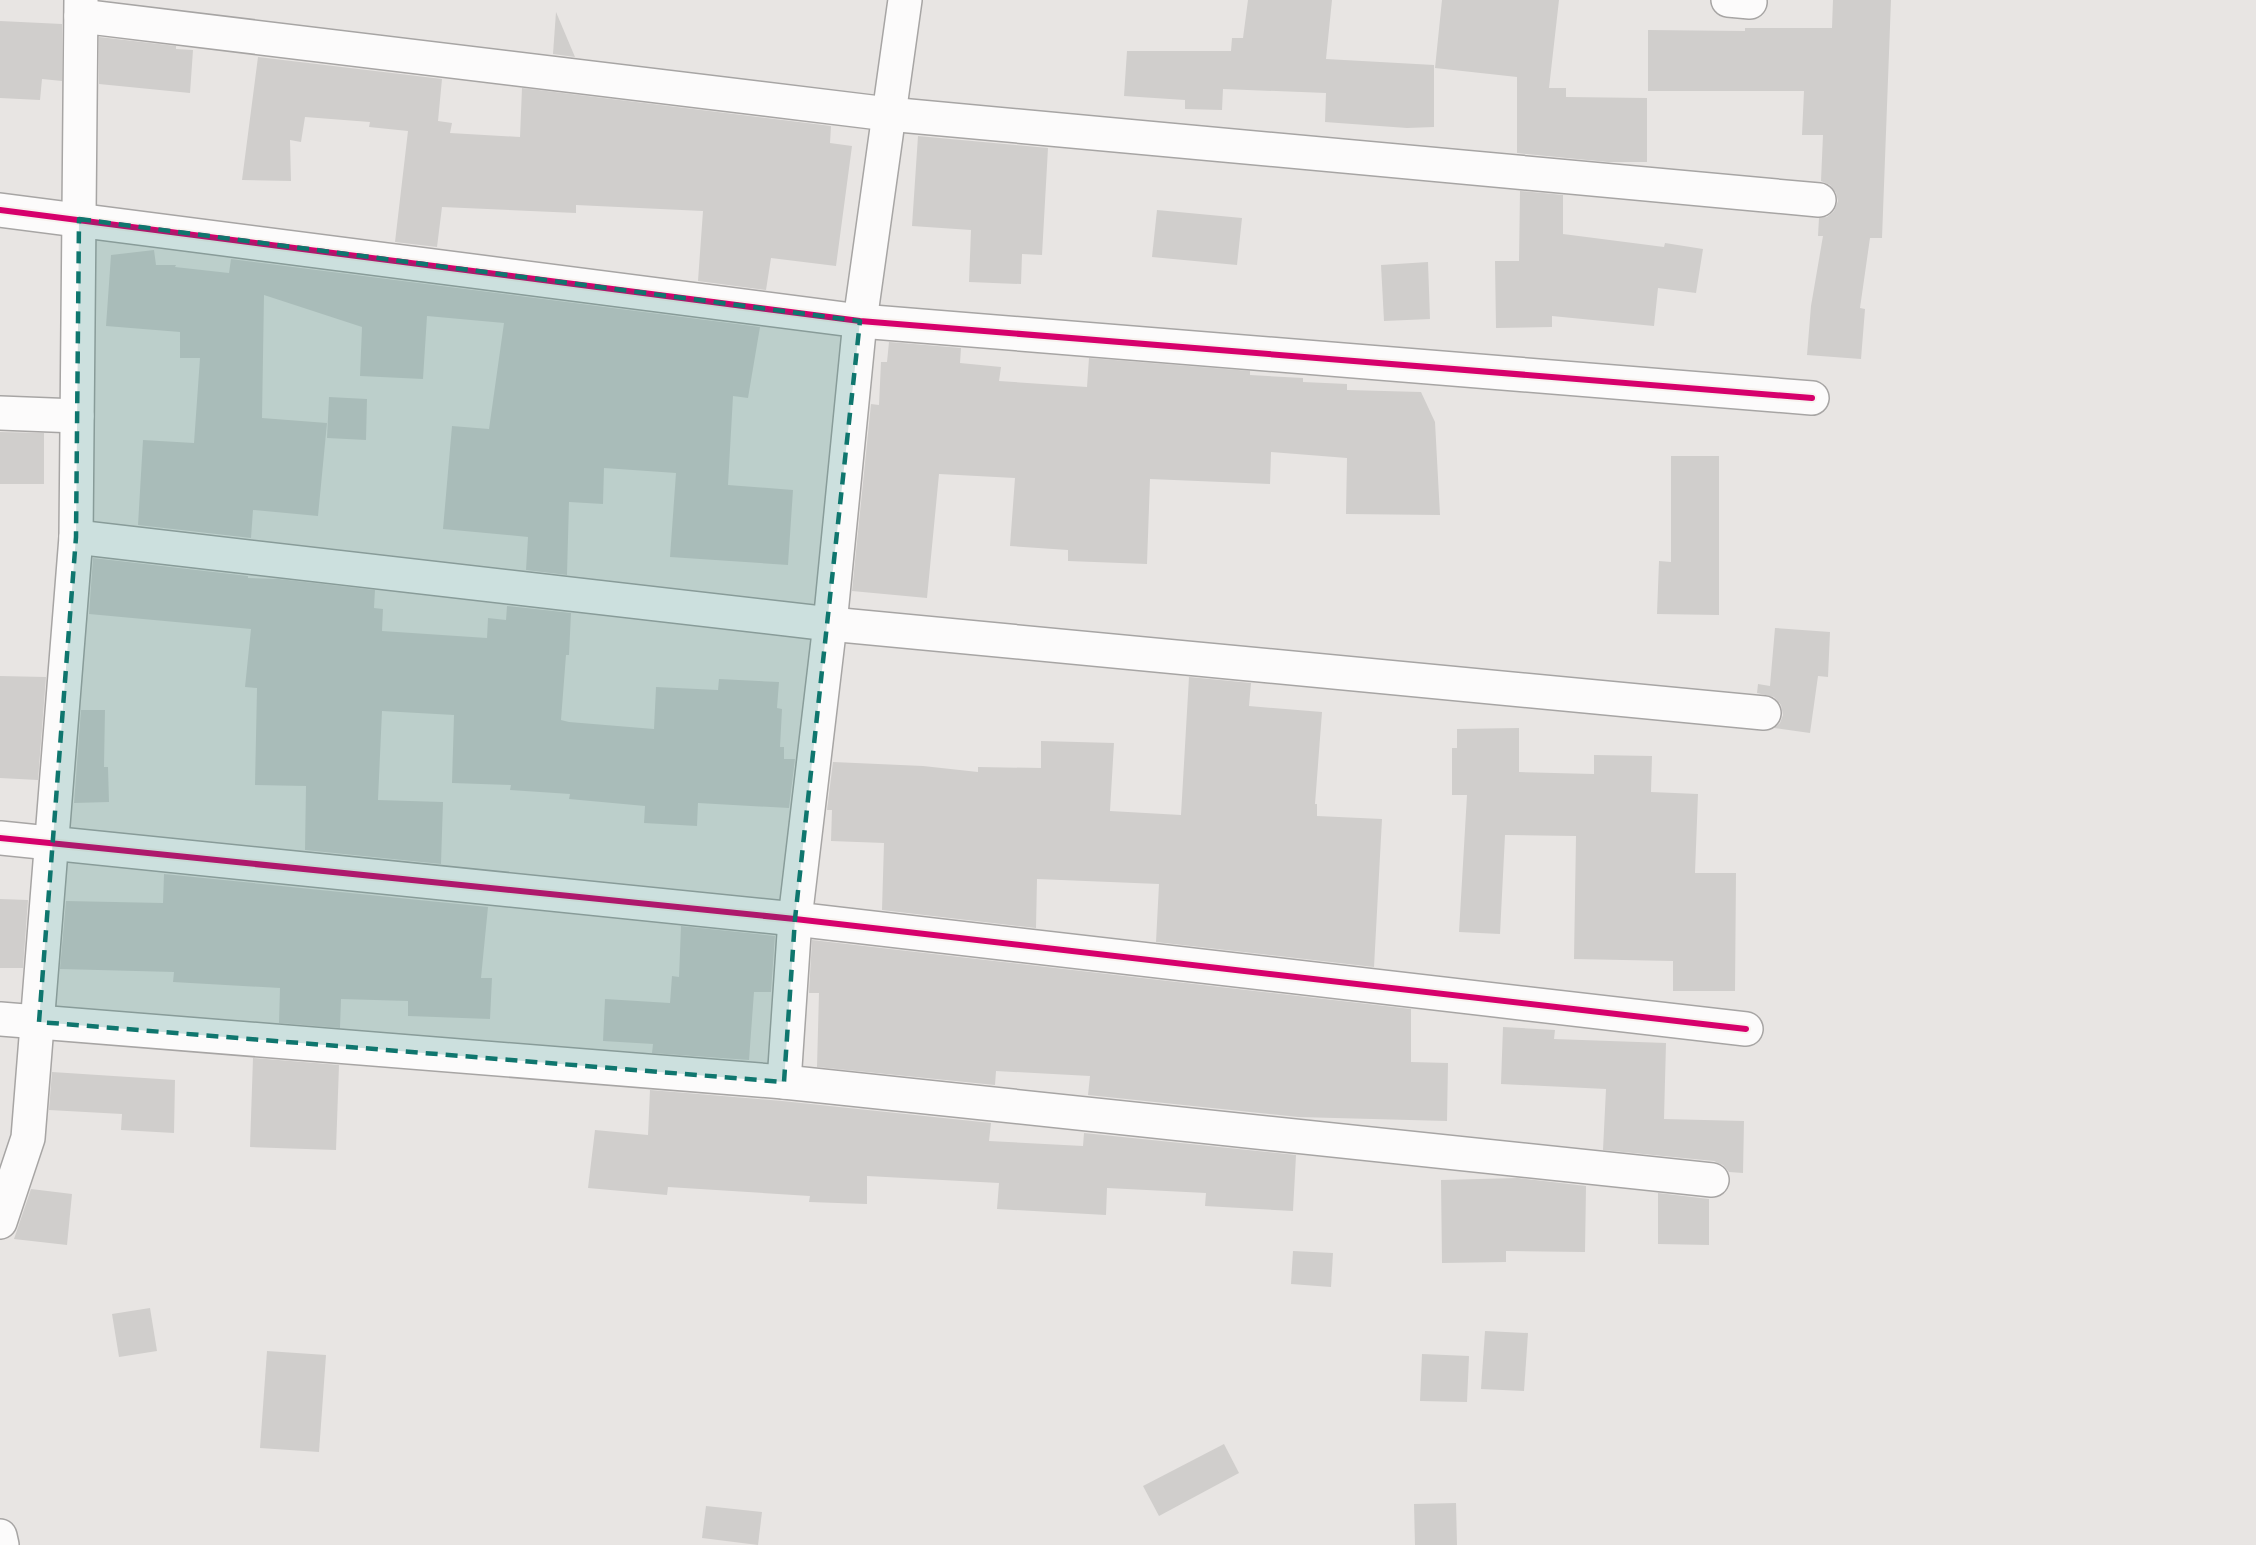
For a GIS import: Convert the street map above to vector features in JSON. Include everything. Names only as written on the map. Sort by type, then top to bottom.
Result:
[{"type":"street","points":[[784,1082],[795,920],[830,624],[860,321],[905,0]]},
{"type":"street","points":[[0,1222],[28,1138],[76,537],[81,8],[888,114],[1819,200]]},
{"type":"street","points":[[0,210],[860,321],[1812,398]]},
{"type":"street","points":[[0,414],[77,416]]},
{"type":"street","points":[[76,537],[830,624],[1764,713]]},
{"type":"street","points":[[0,838],[795,920],[1746,1029]]},
{"type":"street","points":[[0,1019],[784,1082],[1712,1180]]},
{"type":"street","points":[[0,1536],[2,1545]]},
{"type":"highlighted area","points":[[79,219],[860,321],[795,919],[784,1082],[39,1022],[76,537]]},
{"type":"building","points":[[1248,0],[1332,0],[1326,59],[1434,65],[1434,127],[1407,128],[1325,122],[1326,93],[1223,89],[1222,110],[1185,109],[1185,100],[1124,96],[1127,51],[1231,51],[1232,38],[1243,38]]},
{"type":"building","points":[[1442,0],[1559,0],[1549,88],[1566,88],[1566,97],[1647,98],[1647,162],[1608,162],[1517,153],[1517,77],[1435,68]]},
{"type":"building","points":[[1833,0],[1891,0],[1882,238],[1870,238],[1860,308],[1865,309],[1861,359],[1807,355],[1811,306],[1823,236],[1818,236],[1819,218],[1827,217],[1834,211],[1838,201],[1830,185],[1821,181],[1823,135],[1802,135],[1804,91],[1648,91],[1648,30],[1745,31],[1745,28],[1832,28]]},
{"type":"building","points":[[556,12],[575,57],[553,54]]},
{"type":"building","points":[[0,21],[62,24],[62,81],[42,79],[40,100],[0,98]]},
{"type":"building","points":[[99,37],[193,50],[190,93],[99,84]]},
{"type":"building","points":[[258,57],[442,79],[438,121],[452,123],[450,133],[520,137],[522,88],[831,126],[830,143],[852,146],[836,266],[771,258],[766,290],[698,281],[703,211],[576,205],[576,213],[442,207],[437,247],[395,242],[408,131],[369,127],[370,122],[305,117],[301,142],[290,140],[291,181],[242,180]]},
{"type":"building","points":[[918,136],[1048,148],[1042,255],[1022,254],[1021,284],[969,282],[971,230],[912,226]]},
{"type":"building","points":[[1520,191],[1563,195],[1563,234],[1664,247],[1665,243],[1703,249],[1696,293],[1658,288],[1654,326],[1552,316],[1552,327],[1496,328],[1495,261],[1519,261]]},
{"type":"building","points":[[1157,210],[1242,218],[1237,265],[1152,257]]},
{"type":"building","points":[[154,250],[156,265],[176,265],[175,267],[229,273],[231,259],[760,327],[748,398],[733,396],[728,485],[793,490],[788,565],[670,557],[676,473],[604,468],[603,504],[569,502],[567,575],[526,570],[528,537],[443,529],[452,426],[489,429],[504,323],[427,316],[423,379],[360,376],[362,327],[264,295],[262,418],[327,423],[318,516],[253,510],[251,538],[138,525],[143,440],[194,443],[200,358],[180,358],[180,332],[106,326],[111,255]]},
{"type":"building","points":[[1428,262],[1430,319],[1384,321],[1381,265]]},
{"type":"building","points":[[889,342],[961,348],[960,363],[1001,367],[999,381],[1087,387],[1089,358],[1250,371],[1250,375],[1303,378],[1303,382],[1347,384],[1347,390],[1421,392],[1435,422],[1440,515],[1346,514],[1347,458],[1271,452],[1270,484],[1150,479],[1147,564],[1068,561],[1068,550],[1010,546],[1015,478],[939,474],[927,598],[852,591],[871,404],[879,405],[881,362],[887,362]]},
{"type":"building","points":[[329,397],[367,399],[366,440],[327,438]]},
{"type":"building","points":[[0,432],[44,433],[44,484],[0,484]]},
{"type":"building","points":[[1671,456],[1719,456],[1719,615],[1657,614],[1659,561],[1671,562]]},
{"type":"building","points":[[93,558],[248,576],[248,578],[279,579],[375,590],[374,608],[383,609],[382,631],[487,638],[488,618],[506,620],[507,606],[571,613],[569,655],[566,655],[561,720],[569,722],[654,729],[656,687],[718,690],[719,679],[779,682],[777,708],[782,709],[780,747],[784,747],[784,759],[795,759],[789,808],[698,803],[697,826],[644,823],[645,806],[569,799],[570,794],[510,790],[511,785],[452,783],[454,715],[382,711],[378,800],[443,802],[441,864],[305,850],[306,786],[255,785],[257,688],[245,687],[251,629],[89,614]]},
{"type":"building","points":[[1775,628],[1830,632],[1828,677],[1818,676],[1810,733],[1774,728],[1780,723],[1783,715],[1781,705],[1774,697],[1757,693],[1758,684],[1770,686]]},
{"type":"building","points":[[0,676],[46,677],[38,780],[0,778]]},
{"type":"building","points":[[1189,677],[1251,683],[1249,706],[1322,712],[1315,804],[1317,804],[1317,816],[1382,819],[1374,967],[1156,942],[1159,884],[1037,879],[1036,928],[882,910],[884,843],[831,841],[832,810],[827,810],[833,762],[923,766],[978,772],[978,767],[1041,768],[1041,741],[1114,743],[1110,811],[1181,815]]},
{"type":"building","points":[[81,710],[105,710],[104,767],[108,767],[109,802],[74,803]]},
{"type":"building","points":[[1519,728],[1519,772],[1594,774],[1594,755],[1652,756],[1651,792],[1698,794],[1695,873],[1736,873],[1735,991],[1673,991],[1673,961],[1574,959],[1576,836],[1505,835],[1500,934],[1459,932],[1467,795],[1452,795],[1452,748],[1457,748],[1457,729]]},
{"type":"building","points":[[164,874],[488,907],[481,978],[492,978],[490,1019],[408,1016],[408,1001],[341,999],[340,1028],[279,1023],[280,988],[173,982],[174,972],[60,969],[66,901],[163,903]]},
{"type":"building","points":[[0,899],[28,900],[23,968],[0,968]]},
{"type":"building","points":[[681,926],[775,936],[771,992],[754,992],[749,1060],[652,1053],[653,1044],[603,1041],[605,999],[670,1003],[672,976],[679,977]]},
{"type":"building","points":[[812,940],[1411,1009],[1411,1062],[1448,1063],[1447,1121],[1298,1117],[1088,1095],[1090,1076],[996,1071],[995,1085],[817,1067],[819,993],[809,993]]},
{"type":"building","points":[[1503,1027],[1555,1030],[1554,1039],[1666,1043],[1664,1119],[1744,1121],[1743,1173],[1729,1172],[1723,1165],[1714,1161],[1603,1150],[1606,1089],[1501,1084]]},
{"type":"building","points":[[253,1058],[339,1065],[336,1150],[250,1147]]},
{"type":"building","points":[[52,1072],[175,1080],[174,1133],[121,1130],[122,1114],[49,1110]]},
{"type":"building","points":[[650,1090],[991,1123],[989,1141],[1083,1146],[1084,1133],[1296,1155],[1293,1211],[1205,1206],[1206,1193],[1107,1188],[1106,1215],[997,1209],[999,1183],[867,1176],[867,1204],[809,1202],[810,1196],[668,1187],[667,1195],[588,1188],[595,1130],[648,1135]]},
{"type":"building","points":[[1518,1178],[1586,1186],[1585,1252],[1506,1251],[1506,1262],[1442,1263],[1441,1180]]},
{"type":"building","points":[[31,1189],[72,1194],[67,1245],[14,1239]]},
{"type":"building","points":[[1658,1193],[1709,1199],[1709,1245],[1658,1244]]},
{"type":"building","points":[[1293,1251],[1333,1253],[1331,1287],[1291,1284]]},
{"type":"building","points":[[150,1308],[157,1351],[119,1357],[112,1314]]},
{"type":"building","points":[[1485,1331],[1528,1333],[1524,1391],[1481,1389]]},
{"type":"building","points":[[267,1351],[326,1355],[319,1452],[260,1448]]},
{"type":"building","points":[[1422,1354],[1469,1356],[1467,1402],[1420,1401]]},
{"type":"building","points":[[1224,1444],[1239,1473],[1159,1516],[1143,1486]]},
{"type":"building","points":[[1456,1503],[1457,1545],[1415,1545],[1414,1504]]},
{"type":"building","points":[[706,1506],[762,1512],[758,1545],[702,1538]]},
{"type":"cycle path","points":[[0,210],[860,321],[1812,398]]},
{"type":"cycle path","points":[[0,838],[795,919],[1746,1029]]}]
